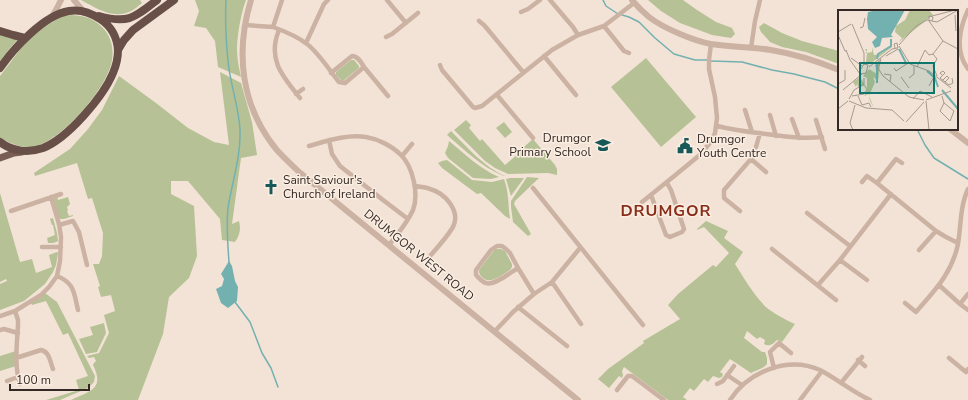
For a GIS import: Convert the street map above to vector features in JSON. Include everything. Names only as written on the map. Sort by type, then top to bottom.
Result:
[{"type":"highway","points":[[0,68],[25,38],[61,13],[75,10],[113,20],[126,19],[140,13],[157,0]]},
{"type":"highway","points":[[118,50],[133,30],[174,0]]},
{"type":"highway","points":[[0,142],[17,150],[30,151],[45,147],[55,142],[73,127],[102,92],[114,73],[118,50],[116,39],[111,29],[107,24],[94,15]]},
{"type":"highway","points":[[0,31],[25,38]]},
{"type":"main road","points":[[0,158],[14,153],[30,151]]},
{"type":"street","points":[[51,19],[61,0]]},
{"type":"street","points":[[74,0],[84,12]]},
{"type":"street","name":"DRUMGOR WEST ROAD","points":[[251,0],[243,37],[242,61],[246,85],[256,116],[276,148],[298,171],[578,400]]},
{"type":"street","points":[[273,28],[282,0]]},
{"type":"street","points":[[306,43],[324,4],[328,0]]},
{"type":"street","points":[[387,0],[406,23]]},
{"type":"street","points":[[521,12],[528,9],[540,0]]},
{"type":"street","points":[[550,0],[578,35]]},
{"type":"street","points":[[751,48],[760,0]]},
{"type":"street","points":[[440,65],[442,70],[474,110],[497,95],[523,72],[552,50],[578,35],[604,26],[624,11],[633,1],[650,18],[664,27],[695,40],[711,44],[772,50],[822,63],[838,70]]},
{"type":"street","points":[[968,10],[961,28],[960,44],[963,61],[968,69]]},
{"type":"street","points":[[386,38],[418,13]]},
{"type":"street","points":[[479,21],[523,72]]},
{"type":"street","points":[[245,25],[273,28],[306,43],[339,82],[345,83],[364,67]]},
{"type":"street","points":[[604,26],[624,51],[629,53]]},
{"type":"street","points":[[279,30],[275,48],[277,65],[298,96],[302,89]]},
{"type":"street","points":[[642,202],[701,154],[712,140],[717,126],[716,108],[709,69],[711,44]]},
{"type":"street","points":[[332,73],[352,56],[354,56],[358,58],[388,96]]},
{"type":"street","points":[[544,56],[576,95]]},
{"type":"street","points":[[572,90],[577,87]]},
{"type":"street","points":[[497,95],[533,138]]},
{"type":"street","points":[[745,110],[752,132]]},
{"type":"street","points":[[770,115],[776,136]]},
{"type":"street","points":[[792,119],[798,138]]},
{"type":"street","points":[[816,120],[825,149]]},
{"type":"street","points":[[717,126],[776,136],[798,138],[822,137]]},
{"type":"street","points":[[951,130],[968,143]]},
{"type":"street","points":[[740,212],[724,198],[724,190],[751,159],[760,133]]},
{"type":"street","points":[[308,146],[329,140],[356,136],[367,137],[394,149],[402,156],[409,168],[415,186],[414,205],[403,228],[389,245]]},
{"type":"street","points":[[329,140],[332,154],[340,166],[408,218]]},
{"type":"street","points":[[402,156],[412,144]]},
{"type":"street","points":[[751,159],[766,172]]},
{"type":"street","points":[[877,183],[896,159],[902,163]]},
{"type":"street","points":[[862,182],[867,176],[936,231],[958,243]]},
{"type":"street","points":[[651,195],[666,235],[670,237],[682,232],[684,228],[671,190],[667,183]]},
{"type":"street","points":[[415,186],[437,192],[449,201],[454,211],[455,219],[453,226],[430,256]]},
{"type":"street","points":[[533,188],[642,325]]},
{"type":"street","points":[[905,303],[916,312],[939,285],[951,266],[958,243],[962,209],[968,189]]},
{"type":"street","points":[[11,211],[61,194]]},
{"type":"street","points":[[818,285],[840,260],[891,194]]},
{"type":"street","points":[[0,316],[15,311],[41,295],[57,276],[60,261],[61,237],[51,197]]},
{"type":"street","points":[[807,213],[850,246]]},
{"type":"street","points":[[59,225],[73,221],[79,232],[87,265]]},
{"type":"street","points":[[919,250],[936,231]]},
{"type":"street","points":[[518,268],[490,284],[484,282],[476,275],[475,272],[491,250],[497,246],[502,246],[510,253],[534,294]]},
{"type":"street","points":[[42,247],[60,247]]},
{"type":"street","points":[[495,331],[518,307],[552,282],[580,248]]},
{"type":"street","points":[[772,249],[836,300]]},
{"type":"street","points":[[840,260],[867,280]]},
{"type":"street","points":[[57,276],[70,283],[72,286],[78,310]]},
{"type":"street","points":[[552,282],[581,324]]},
{"type":"street","points":[[939,285],[968,310]]},
{"type":"street","points":[[960,304],[968,294]]},
{"type":"street","points":[[518,307],[567,346]]},
{"type":"street","points":[[15,311],[18,320],[16,358],[20,384]]},
{"type":"street","points":[[0,330],[4,329],[18,333]]},
{"type":"street","points":[[774,368],[770,352],[779,343],[791,352]]},
{"type":"street","points":[[16,358],[42,350],[48,355],[53,369]]},
{"type":"street","points":[[841,383],[860,358],[865,366]]},
{"type":"street","points":[[949,358],[967,372]]},
{"type":"street","points":[[730,400],[742,385],[762,372],[787,365],[801,365],[822,371],[870,400]]},
{"type":"street","points":[[717,384],[723,381],[734,366]]},
{"type":"street","points":[[800,400],[822,371]]},
{"type":"street","points":[[728,375],[742,385]]},
{"type":"street","points":[[617,390],[628,376],[632,376],[664,400]]},
{"type":"street","points":[[7,381],[18,377]]},
{"type":"green space","points":[[81,0],[140,0],[142,3],[129,12],[116,14],[104,12]]},
{"type":"green space","points":[[195,0],[246,0],[241,18],[237,44],[241,77],[218,67],[215,41],[206,28],[194,26],[199,11]]},
{"type":"green space","points":[[648,0],[683,0],[716,22],[732,28],[735,34],[731,38],[712,35],[680,23],[661,11]]},
{"type":"green space","points":[[72,15],[95,21],[102,27],[110,38],[113,51],[112,60],[109,72],[102,85],[69,125],[56,136],[43,143],[32,147],[23,147],[0,138],[0,76],[33,35],[63,16]]},
{"type":"green space","points":[[764,23],[782,33],[802,41],[838,51],[838,64],[806,52],[782,47],[770,42],[761,32],[759,27]]},
{"type":"green space","points":[[0,35],[19,38],[0,61]]},
{"type":"green space","points":[[646,58],[696,117],[661,147],[611,87]]},
{"type":"green space","points":[[351,60],[354,60],[359,68],[343,81],[336,75],[336,72]]},
{"type":"green space","points":[[220,72],[241,83],[252,122],[257,155],[241,158],[232,224],[239,221],[240,229],[238,237],[235,242],[222,240],[220,219],[188,181],[171,181],[171,194],[194,206],[197,256],[189,278],[169,297],[163,334],[138,400],[71,400],[94,388],[96,384],[97,379],[93,365],[96,361],[94,357],[89,358],[87,356],[99,353],[109,333],[104,315],[115,311],[111,295],[101,297],[98,287],[100,286],[93,264],[99,264],[102,256],[103,233],[92,198],[88,199],[77,163],[35,176],[34,173],[70,149],[88,129],[102,110],[119,76],[188,128],[214,142],[229,145]]},
{"type":"green space","points":[[466,120],[471,125],[469,128],[480,141],[482,139],[505,165],[533,139],[555,165],[557,175],[548,173],[508,174],[495,168],[485,161],[454,130]]},
{"type":"green space","points":[[504,122],[512,132],[505,138],[496,128]]},
{"type":"green space","points":[[451,131],[483,162],[505,176],[488,168],[467,152],[447,135]]},
{"type":"green space","points":[[449,141],[479,166],[499,177],[491,179],[473,178],[448,158],[445,153]]},
{"type":"green space","points":[[447,160],[472,180],[492,182],[504,179],[508,194],[510,219],[481,193],[477,194],[442,168],[438,163]]},
{"type":"green space","points":[[527,177],[539,178],[515,201],[514,204],[531,234],[528,236],[513,222],[511,207],[511,201]]},
{"type":"green space","points":[[524,178],[511,196],[506,179]]},
{"type":"green space","points":[[0,193],[20,262],[32,259],[36,273],[52,267],[49,255],[58,253],[56,265],[45,284],[24,301],[0,310],[0,284],[7,281],[6,279],[0,282]]},
{"type":"green space","points":[[57,196],[58,200],[68,197],[70,204],[67,207],[67,211],[69,216],[73,216],[60,219],[57,215],[53,200]]},
{"type":"green space","points":[[53,218],[58,241],[48,243],[47,238],[55,235],[50,219]]},
{"type":"green space","points":[[706,221],[728,231],[724,238],[743,252],[735,264],[763,304],[784,319],[795,324],[782,342],[777,340],[770,345],[764,344],[765,340],[760,337],[757,339],[747,331],[744,338],[762,352],[765,352],[767,364],[751,373],[730,359],[720,372],[723,374],[722,377],[719,378],[713,376],[708,382],[704,379],[694,391],[690,388],[683,397],[687,400],[668,400],[624,367],[622,371],[622,378],[619,376],[609,388],[598,379],[608,369],[644,343],[643,341],[680,319],[668,305],[678,294],[713,265],[716,267],[729,253],[704,227],[697,230]]},
{"type":"green space","points":[[495,249],[505,251],[512,264],[512,267],[510,270],[493,280],[486,280],[480,275],[479,270]]},
{"type":"green space","points":[[45,293],[57,302],[95,376],[94,382],[88,388],[60,400],[46,400],[79,390],[76,380],[88,376],[68,333],[63,335],[46,301],[32,305],[31,303]]},
{"type":"green space","points":[[104,323],[106,333],[97,352],[86,354],[79,339],[93,335],[90,327]]},
{"type":"green space","points":[[16,351],[16,366],[0,371],[0,356]]},
{"type":"water","points":[[229,261],[238,287],[237,301],[228,308],[221,303],[216,289],[222,286],[224,279],[221,274]]},
{"type":"waterway","points":[[226,0],[228,61],[240,130],[238,160],[228,208],[227,229],[229,263]]},
{"type":"waterway","points":[[603,0],[606,6],[618,14]]},
{"type":"waterway","points":[[622,15],[639,22],[674,54],[695,60],[707,60]]},
{"type":"waterway","points":[[711,61],[742,62],[825,82],[838,88]]},
{"type":"waterway","points":[[918,130],[934,158],[968,179]]},
{"type":"waterway","points":[[235,302],[250,322],[262,353],[271,368],[278,387]]},
{"type":"place","name":"Drumgor Primary School","points":[[603,145]]},
{"type":"place","name":"Drumgor Youth Centre","points":[[685,146]]},
{"type":"place","name":"Saint Saviour's Church of Ireland","points":[[271,187]]},
{"type":"district","name":"DRUMGOR","points":[[666,210]]}]
